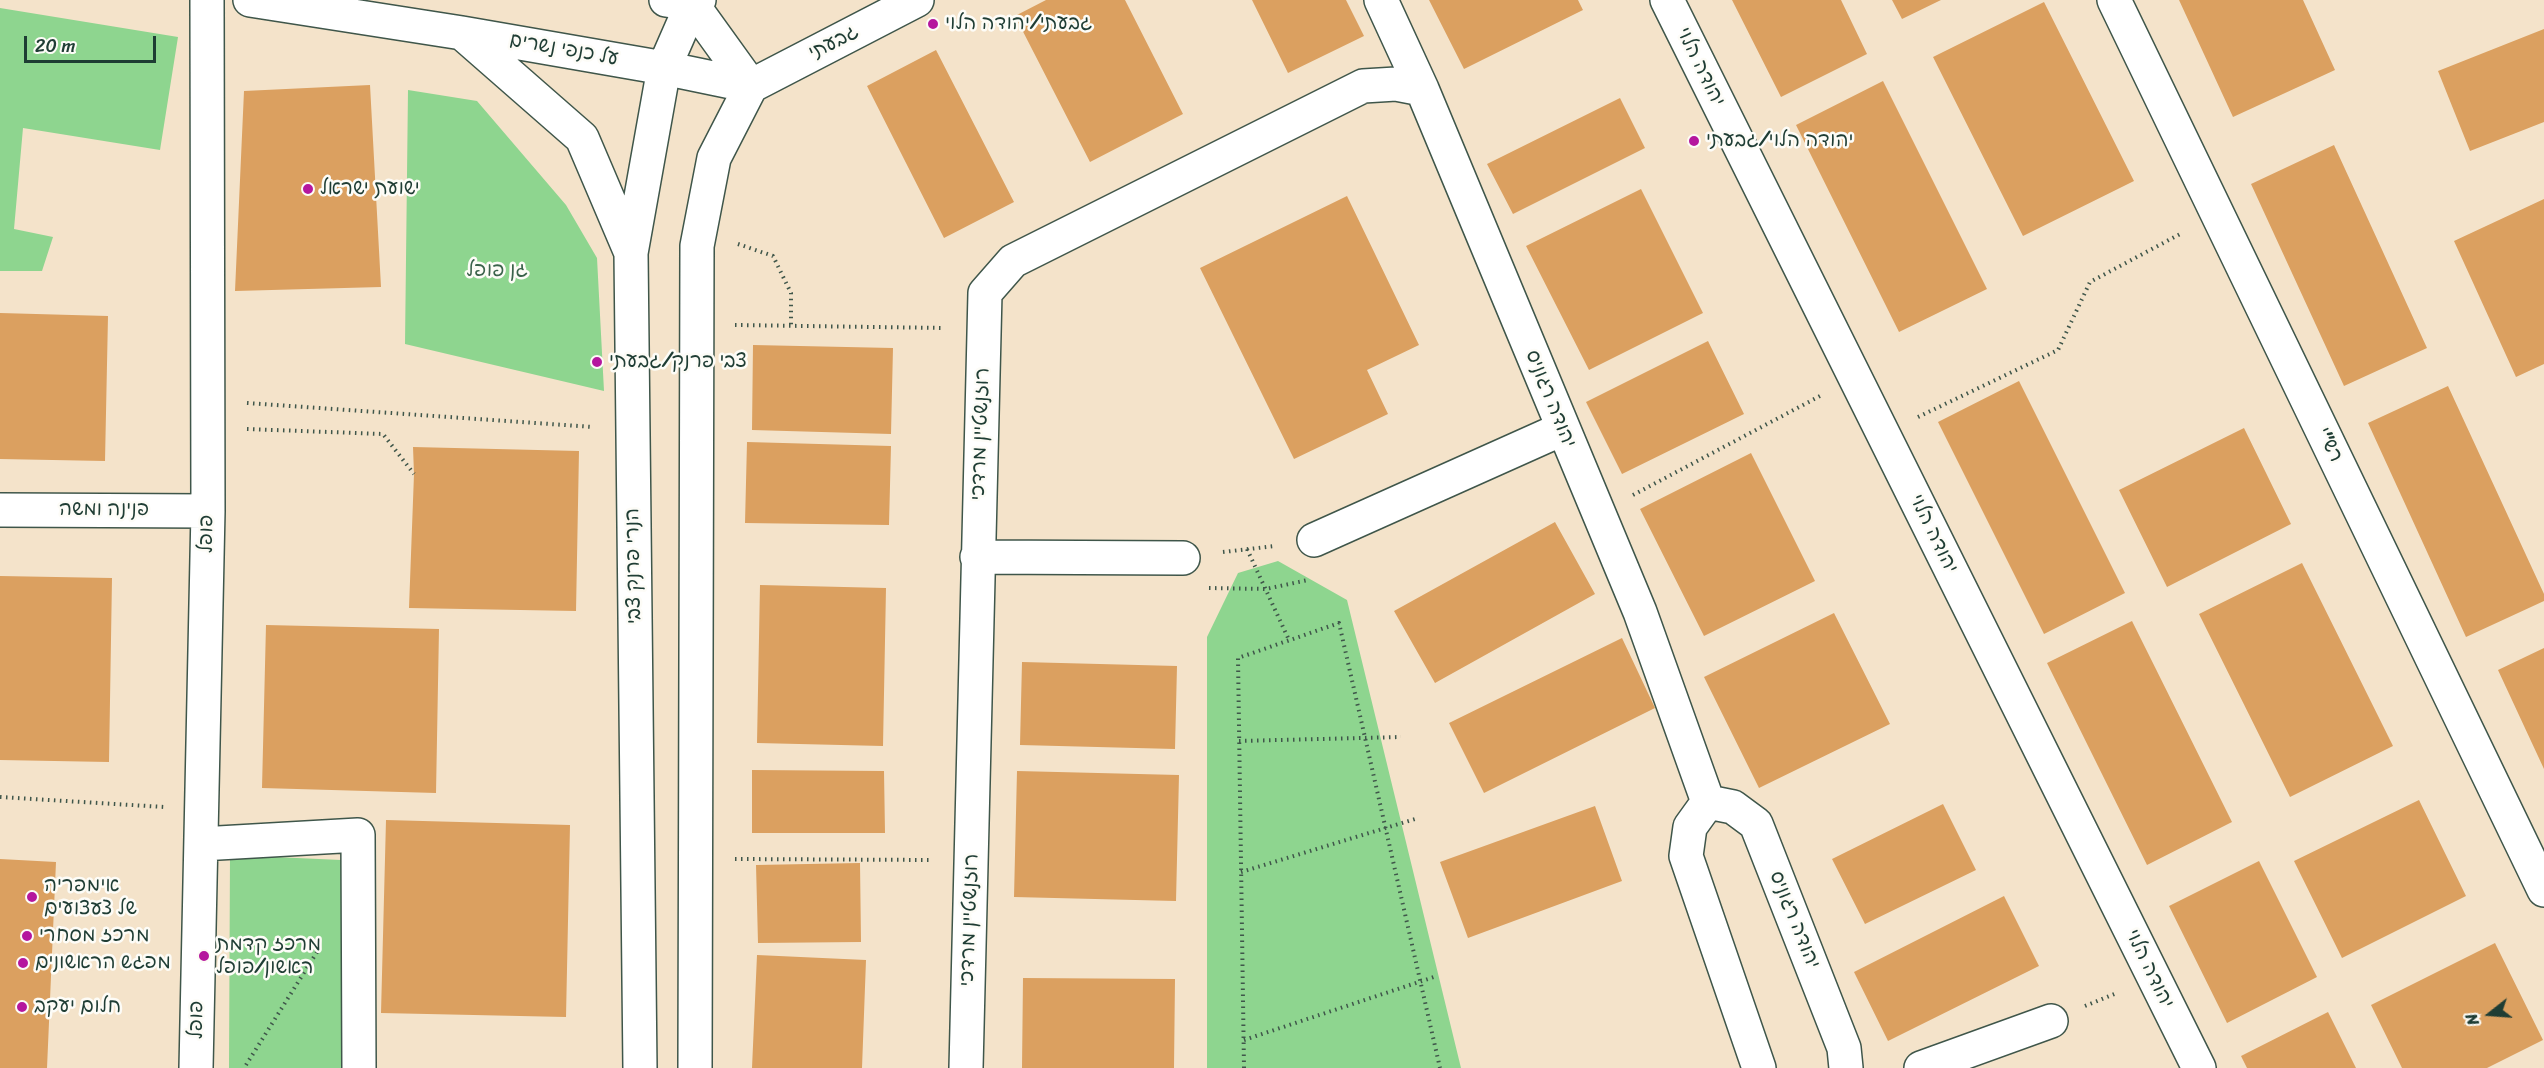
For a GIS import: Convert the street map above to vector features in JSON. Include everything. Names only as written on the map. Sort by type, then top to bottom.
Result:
[{"type":"street","name":"פופל","points":[[196,1068],[208,511],[207,0]]},
{"type":"street","name":"על כנפי נשרים","points":[[250,0],[462,33],[664,68],[751,86]]},
{"type":"street","name":"גבעתי","points":[[751,86],[917,0]]},
{"type":"street","name":"יהודה רגוניס","points":[[1381,0],[1422,89],[1640,612],[1708,802],[1733,807],[1756,824],[1844,1048],[1846,1068]]},
{"type":"street","name":"יהודה הלוי","points":[[1667,0],[2199,1068]]},
{"type":"street","name":"רש\"י","points":[[2114,0],[2544,890]]},
{"type":"street","points":[[686,1],[751,86],[714,158],[699,236],[695,1068]]},
{"type":"street","points":[[664,68],[686,1]]},
{"type":"street","points":[[462,33],[582,138],[631,253]]},
{"type":"street","name":"הנרי פרנק צבי","points":[[640,1068],[631,253],[664,68]]},
{"type":"street","name":"רוזנשטיין מרדכי","points":[[966,1068],[985,293],[1013,261],[1362,86],[1396,84],[1422,89]]},
{"type":"street","points":[[1314,540],[1562,429]]},
{"type":"street","name":"פנינה ומשה","points":[[0,510],[208,511]]},
{"type":"street","points":[[977,557],[1183,558]]},
{"type":"street","points":[[1708,802],[1690,826],[1686,856],[1759,1068]]},
{"type":"street","points":[[201,844],[358,835],[359,1068]]},
{"type":"street","points":[[1921,1068],[2051,1021]]},
{"type":"path","points":[[1883,434],[2058,350],[2090,282],[2217,214]]},
{"type":"path","points":[[699,236],[750,246],[773,256],[791,293],[791,326]]},
{"type":"path","points":[[697,324],[983,329]]},
{"type":"path","points":[[1598,514],[1854,377]]},
{"type":"path","points":[[207,414],[633,430]]},
{"type":"path","points":[[207,414],[383,434],[414,474]]},
{"type":"path","points":[[1183,558],[1314,540]]},
{"type":"path","points":[[1247,549],[1289,640]]},
{"type":"path","points":[[1244,1068],[1239,658],[1339,623],[1440,1068]]},
{"type":"path","points":[[1239,741],[1401,737]]},
{"type":"path","points":[[0,797],[202,809]]},
{"type":"path","points":[[1241,872],[1415,819]]},
{"type":"path","points":[[696,858],[972,860]]},
{"type":"path","points":[[246,1065],[321,947],[359,913]]},
{"type":"path","points":[[1244,1040],[1437,976]]},
{"type":"path","points":[[2051,1021],[2153,977]]},
{"type":"green space","points":[[0,8],[178,37],[160,150],[23,128],[14,229],[53,237],[42,271],[0,271]]},
{"type":"green space","name":"גן פופל","points":[[408,90],[477,101],[566,205],[597,258],[604,391],[405,344]]},
{"type":"green space","points":[[1278,561],[1347,600],[1461,1068],[1207,1068],[1207,637],[1238,573]]},
{"type":"green space","points":[[230,855],[341,860],[345,1068],[229,1068]]},
{"type":"building","points":[[1046,0],[1125,0],[1183,114],[1090,162],[1015,16]]},
{"type":"building","points":[[1252,0],[1346,0],[1364,36],[1288,73]]},
{"type":"building","points":[[1429,0],[1578,0],[1583,10],[1464,69]]},
{"type":"building","points":[[1732,0],[1841,0],[1867,54],[1781,97]]},
{"type":"building","points":[[1892,0],[1941,0],[1902,19]]},
{"type":"building","points":[[2179,0],[2303,0],[2335,70],[2233,117]]},
{"type":"building","points":[[2044,2],[2134,181],[2023,236],[1933,57]]},
{"type":"building","points":[[2544,29],[2544,122],[2470,151],[2438,71]]},
{"type":"building","points":[[936,50],[1014,202],[944,238],[867,86]]},
{"type":"building","points":[[1883,81],[1987,289],[1899,332],[1796,125]]},
{"type":"building","name":"ישועת ישראל","points":[[370,85],[381,287],[235,291],[244,91]]},
{"type":"building","points":[[1620,98],[1645,148],[1513,214],[1487,164]]},
{"type":"building","points":[[2334,145],[2427,348],[2344,386],[2251,184]]},
{"type":"building","points":[[1641,189],[1703,313],[1589,370],[1526,246]]},
{"type":"building","points":[[1347,196],[1419,345],[1367,370],[1388,414],[1294,459],[1200,268]]},
{"type":"building","points":[[2544,199],[2544,364],[2516,377],[2454,241]]},
{"type":"building","points":[[0,313],[108,316],[105,461],[0,459]]},
{"type":"building","points":[[1708,341],[1744,414],[1622,474],[1586,402]]},
{"type":"building","points":[[753,345],[893,348],[891,434],[752,430]]},
{"type":"building","points":[[2019,381],[2125,593],[2044,634],[1938,422]]},
{"type":"building","points":[[2448,386],[2544,594],[2544,601],[2466,637],[2368,423]]},
{"type":"building","points":[[2244,428],[2291,524],[2167,587],[2119,490]]},
{"type":"building","points":[[747,442],[891,446],[889,525],[745,523]]},
{"type":"building","points":[[413,447],[579,451],[576,611],[409,608]]},
{"type":"building","points":[[1751,453],[1815,581],[1704,636],[1640,509]]},
{"type":"building","points":[[1555,522],[1595,594],[1435,683],[1394,611]]},
{"type":"building","points":[[2302,563],[2393,746],[2290,797],[2199,614]]},
{"type":"building","points":[[0,576],[112,578],[109,762],[0,760]]},
{"type":"building","points":[[760,585],[886,588],[883,746],[757,743]]},
{"type":"building","points":[[1834,613],[1890,724],[1759,788],[1704,677]]},
{"type":"building","points":[[2132,621],[2232,822],[2147,865],[2047,663]]},
{"type":"building","points":[[266,625],[439,629],[436,793],[262,788]]},
{"type":"building","points":[[1622,638],[1655,708],[1484,793],[1449,723]]},
{"type":"building","points":[[2544,648],[2544,769],[2498,670]]},
{"type":"building","points":[[1022,662],[1177,666],[1175,749],[1020,745]]},
{"type":"building","points":[[752,770],[884,771],[885,833],[752,833]]},
{"type":"building","points":[[1017,771],[1179,775],[1176,901],[1014,897]]},
{"type":"building","points":[[2419,800],[2466,896],[2342,958],[2294,861]]},
{"type":"building","points":[[1943,804],[1976,870],[1865,924],[1832,859]]},
{"type":"building","points":[[1595,806],[1622,881],[1468,938],[1440,862]]},
{"type":"building","points":[[386,820],[570,825],[566,1017],[381,1013]]},
{"type":"building","name":"מרכז מסחרי","points":[[0,859],[56,862],[47,1068],[0,1068]]},
{"type":"building","points":[[2259,861],[2317,977],[2227,1023],[2169,906]]},
{"type":"building","points":[[860,863],[861,942],[758,943],[756,865]]},
{"type":"building","points":[[2004,896],[2039,966],[1888,1041],[1854,972]]},
{"type":"building","points":[[2495,943],[2543,1040],[2487,1068],[2402,1068],[2371,1005]]},
{"type":"building","points":[[757,955],[866,960],[862,1068],[752,1068]]},
{"type":"building","points":[[1023,978],[1175,979],[1174,1068],[1022,1068]]},
{"type":"building","points":[[2328,1012],[2356,1068],[2247,1068],[2241,1056]]},
{"type":"place","name":"גבעתי/יהודה הלוי","points":[[933,24]]},
{"type":"place","name":"יהודה הלוי/גבעתי","points":[[1694,141]]},
{"type":"place","name":"ישועת ישראל","points":[[308,189]]},
{"type":"place","name":"צבי פרנק/גבעתי","points":[[597,362]]},
{"type":"place","name":"אימפריה של צעצועים","points":[[32,897]]},
{"type":"place","name":"מרכז מסחרי","points":[[27,936]]},
{"type":"place","name":"מרכז קדמת ראשון/פופל","points":[[204,956]]},
{"type":"place","name":"מפגש הראשונים","points":[[23,963]]},
{"type":"place","name":"חלום יעקב","points":[[22,1007]]}]
